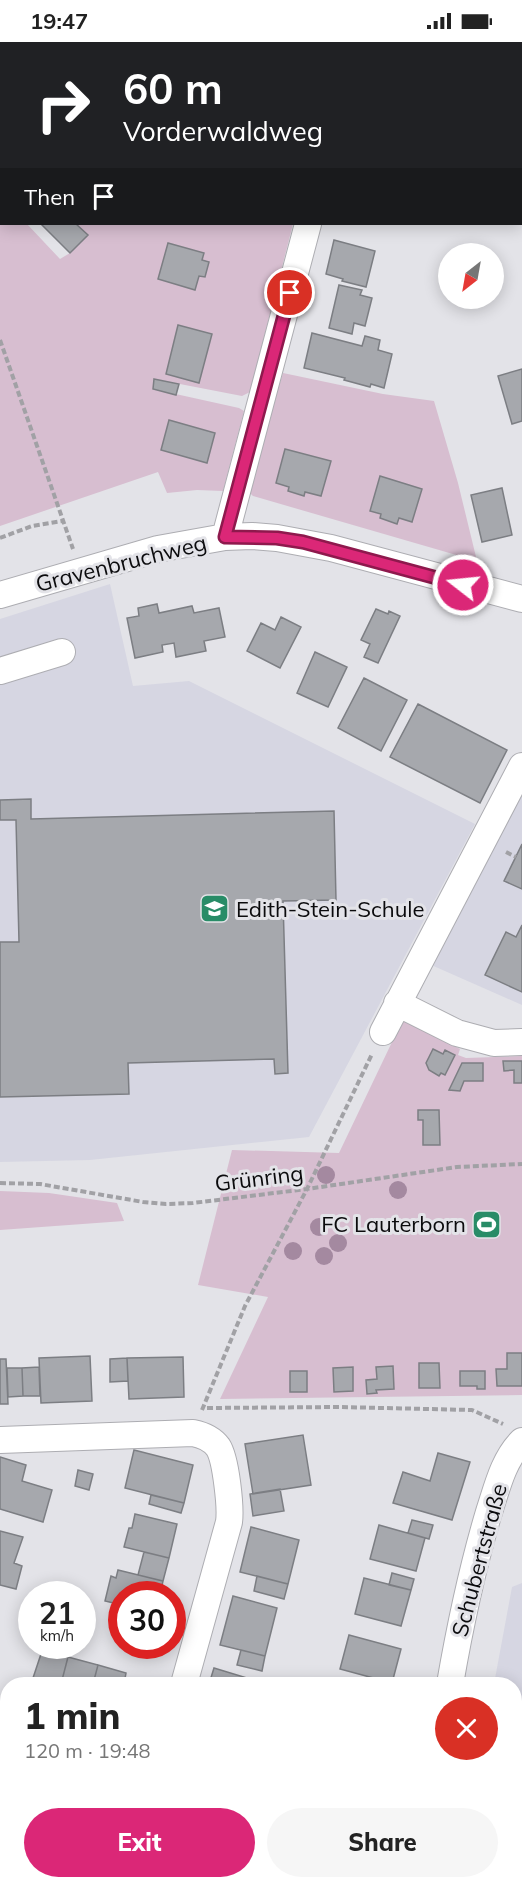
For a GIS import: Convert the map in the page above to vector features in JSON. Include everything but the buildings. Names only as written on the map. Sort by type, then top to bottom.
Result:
[{"type":"street","points":[[225,537],[308,225]]},
{"type":"street","name":"Gravenbruchweg","points":[[0,595],[158,549],[225,537],[277,538],[303,542],[522,599]]},
{"type":"street","points":[[0,671],[62,652]]},
{"type":"street","points":[[383,1032],[522,766]]},
{"type":"street","points":[[397,1003],[457,1032],[494,1043],[522,1042]]},
{"type":"street","points":[[0,1440],[193,1433],[202,1435],[218,1447],[230,1510],[229,1522],[186,1677]]},
{"type":"street","name":"Schubertstraße","points":[[451,1677],[468,1587],[483,1531],[499,1479],[509,1459],[517,1434]]},
{"type":"path","points":[[0,340],[62,521],[82,571]]},
{"type":"path","points":[[0,538],[32,526],[62,521]]},
{"type":"path","points":[[193,1433],[245,1306],[307,1189],[383,1032]]},
{"type":"path","name":"Grünring","points":[[0,1183],[40,1184],[135,1201],[166,1204],[193,1203],[307,1189],[457,1167],[522,1164]]},
{"type":"path","points":[[203,1408],[339,1407],[472,1410],[517,1434]]},
{"type":"shaded area","points":[[0,225],[28,225],[60,259],[70,253],[88,235],[77,225],[293,225],[250,392],[242,396],[154,379],[153,389],[244,411],[223,491],[197,490],[167,493],[158,472],[0,526]],"holes":[[[168,243],[204,253],[199,276]],[[178,325],[212,334],[199,382],[166,374]],[[169,420],[215,433],[207,462],[161,450]]]},
{"type":"shaded area","points":[[283,373],[383,394],[434,401],[458,483],[477,561],[253,496],[248,487]],"holes":[[[285,449],[331,461],[321,496],[305,492],[303,496],[288,491],[289,487],[276,483]],[[380,477],[422,489],[412,521],[399,518],[397,524],[380,518],[381,514],[370,511]]]},
{"type":"shaded area","name":"Edith-Stein-Schule","points":[[110,584],[133,686],[189,681],[475,824],[309,1137],[90,1160],[0,1162],[0,619]]},
{"type":"shaded area","points":[[522,789],[522,1005],[429,964]]},
{"type":"shaded area","points":[[403,1019],[460,1049],[458,1055],[466,1058],[522,1056],[522,1395],[220,1399],[268,1297],[198,1285],[232,1150],[339,1153]]},
{"type":"shaded area","points":[[0,1191],[49,1193],[117,1203],[124,1221],[0,1230]]},
{"type":"shaded area","points":[[522,1583],[522,1677],[495,1677],[512,1587]]},
{"type":"place","name":"Edith-Stein-Schule","points":[[215,909]]},
{"type":"place","name":"FC Lauterborn","points":[[487,1224]]},
{"type":"route","points":[[290,293],[225,537],[252,536],[303,542],[463,585]]}]
